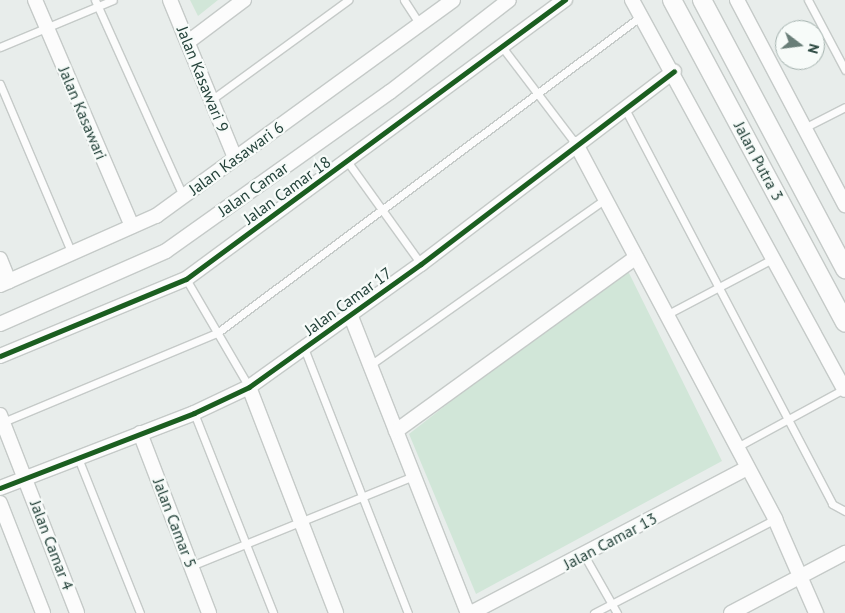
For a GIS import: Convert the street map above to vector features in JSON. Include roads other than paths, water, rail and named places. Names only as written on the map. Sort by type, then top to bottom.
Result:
[{"type":"street","name":"Jalan Kasawari","points":[[35,0],[132,226]]},
{"type":"street","name":"Jalan Kasawari 9","points":[[170,0],[235,158]]},
{"type":"street","points":[[188,42],[244,0]]},
{"type":"street","name":"Jalan Kasawari 6","points":[[4,283],[72,255],[156,216],[453,0]]},
{"type":"street","name":"Jalan Camar","points":[[0,324],[166,251],[390,92],[508,0]]},
{"type":"street","name":"Jalan Camar 18","points":[[0,356],[186,279],[565,0]]},
{"type":"street","points":[[632,0],[674,72],[845,389]]},
{"type":"street","name":"Jalan Putra 3","points":[[672,0],[845,322]]},
{"type":"street","name":"Jalan Putra 3","points":[[702,0],[845,269]]},
{"type":"street","points":[[737,0],[845,205]]},
{"type":"street","name":"Jalan Camar 17","points":[[0,488],[194,413],[249,387],[421,264],[624,107],[674,72]]},
{"type":"street","points":[[576,144],[775,519],[816,613]]},
{"type":"street","points":[[396,431],[636,257]]},
{"type":"street","points":[[0,259],[4,283]]},
{"type":"street","points":[[350,314],[470,613]]},
{"type":"street","points":[[249,387],[336,613]]},
{"type":"street","points":[[1,419],[26,478]]},
{"type":"street","name":"Jalan Camar 5","points":[[140,433],[209,613]]},
{"type":"street","name":"Jalan Camar 13","points":[[470,613],[748,468]]},
{"type":"street","name":"Jalan Camar 4","points":[[26,478],[77,613]]},
{"type":"street","points":[[0,503],[43,613]]},
{"type":"street","points":[[731,613],[845,553]]},
{"type":"lane","points":[[0,47],[46,28],[96,3],[113,0]]},
{"type":"lane","points":[[212,100],[348,0]]},
{"type":"lane","points":[[404,0],[420,25]]},
{"type":"lane","points":[[808,0],[845,70]]},
{"type":"lane","points":[[96,3],[184,196]]},
{"type":"lane","points":[[1,419],[217,333],[642,15]]},
{"type":"lane","points":[[502,47],[576,144]]},
{"type":"lane","points":[[0,84],[72,255]]},
{"type":"lane","points":[[804,128],[845,106]]},
{"type":"lane","points":[[624,107],[832,504],[845,511]]},
{"type":"lane","points":[[347,162],[383,208],[421,264]]},
{"type":"lane","points":[[370,365],[605,200]]},
{"type":"lane","points":[[666,315],[775,257]]},
{"type":"lane","points":[[186,279],[249,387]]},
{"type":"lane","points":[[304,348],[408,613]]},
{"type":"lane","points":[[737,447],[845,389]]},
{"type":"lane","points":[[194,413],[274,613]]},
{"type":"lane","points":[[78,458],[140,613]]},
{"type":"lane","points":[[191,566],[362,499],[414,476]]},
{"type":"lane","points":[[594,613],[775,519]]},
{"type":"lane","points":[[584,555],[617,613]]}]
